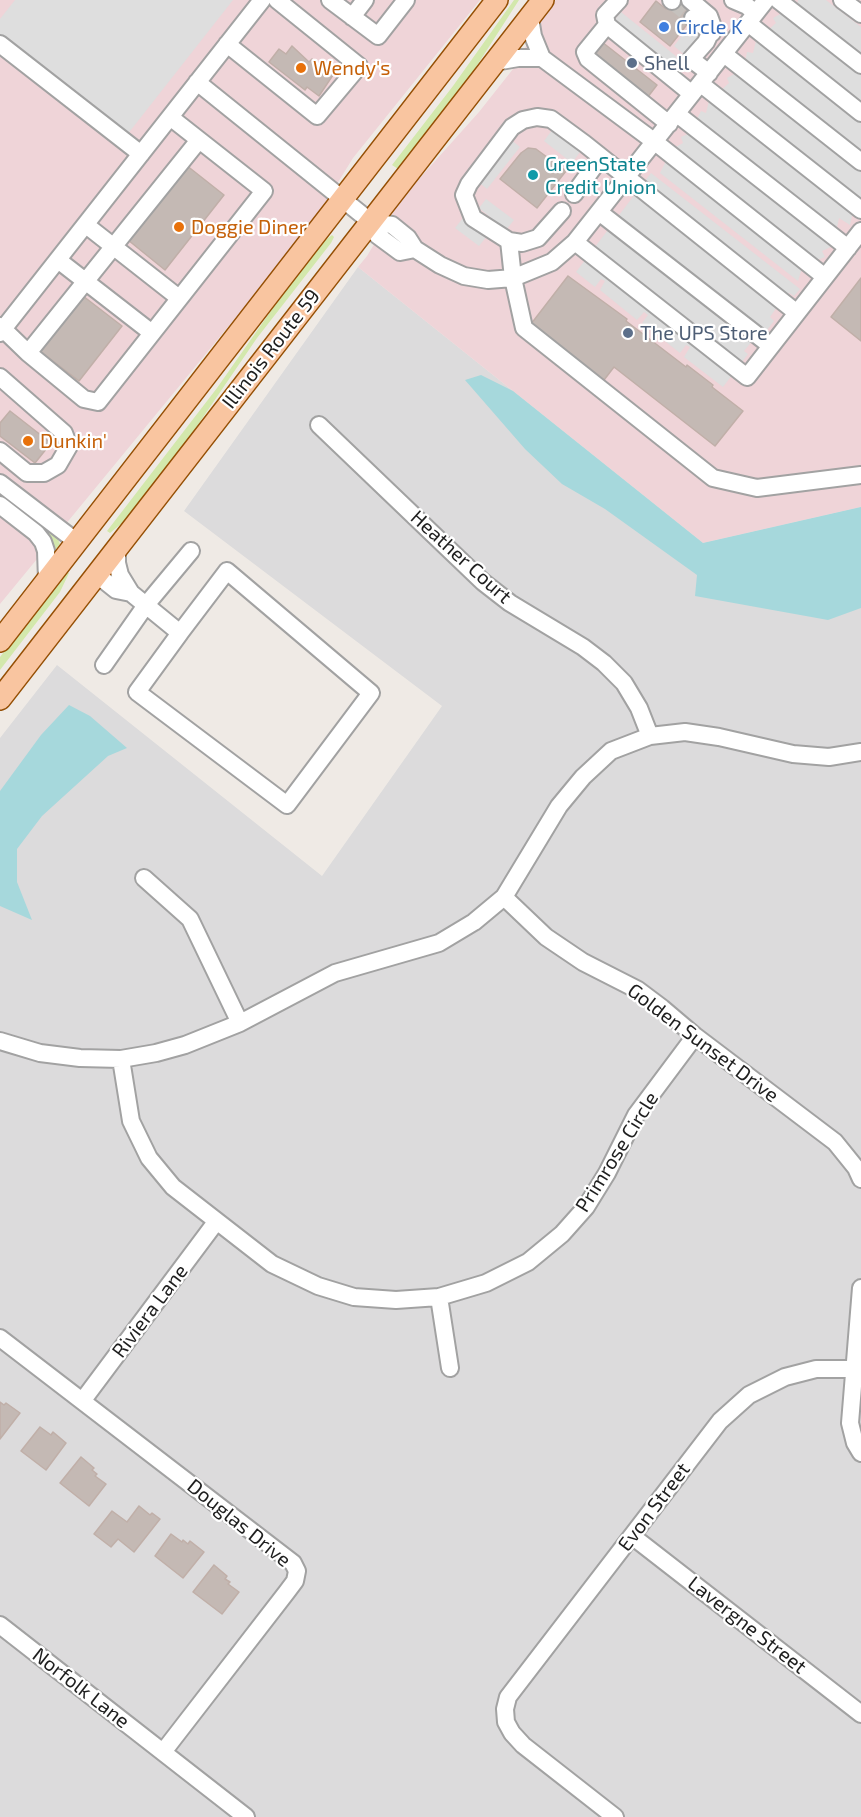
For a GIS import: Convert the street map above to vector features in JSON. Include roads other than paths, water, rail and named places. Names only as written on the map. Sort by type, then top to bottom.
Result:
[{"type":"main road","name":"Illinois Route 59","points":[[0,640],[498,0]]},
{"type":"main road","name":"Illinois Route 59","points":[[0,699],[543,0]]},
{"type":"main road","points":[[77,542],[96,574]]},
{"type":"street","points":[[170,117],[264,190],[98,402],[84,399],[1,329],[86,225],[197,82],[262,0]]},
{"type":"street","points":[[227,44],[317,116],[359,66],[277,0]]},
{"type":"street","points":[[330,0],[378,36],[406,0]]},
{"type":"street","points":[[352,17],[365,0]]},
{"type":"street","points":[[619,0],[605,15],[607,25],[700,84],[861,210]]},
{"type":"street","points":[[690,0],[709,16],[713,27],[712,33],[691,59],[700,84]]},
{"type":"street","points":[[733,0],[756,12],[861,113]]},
{"type":"street","points":[[778,0],[861,64]]},
{"type":"street","points":[[843,0],[861,14]]},
{"type":"street","points":[[197,82],[371,222],[392,225],[408,238],[416,249],[440,265],[464,276],[488,279],[513,278],[552,261],[575,242],[756,12]]},
{"type":"street","points":[[530,18],[533,36],[542,58],[655,142],[825,277]]},
{"type":"street","points":[[693,18],[712,33]]},
{"type":"street","points":[[607,25],[585,52],[588,59],[848,248]]},
{"type":"street","points":[[0,44],[141,154]]},
{"type":"street","points":[[724,54],[861,162]]},
{"type":"street","points":[[495,62],[518,58],[542,58]]},
{"type":"street","points":[[562,211],[538,238],[522,243],[509,241],[473,218],[464,195],[512,128],[524,120],[537,117],[551,119],[797,313]]},
{"type":"street","points":[[28,353],[199,140]]},
{"type":"street","points":[[574,194],[601,157]]},
{"type":"street","points":[[599,212],[771,346]]},
{"type":"street","points":[[86,225],[179,298]]},
{"type":"street","points":[[575,242],[747,376],[861,231]]},
{"type":"street","points":[[509,241],[513,278],[525,328],[713,478],[757,488],[861,475]]},
{"type":"street","points":[[58,260],[152,333]]},
{"type":"street","points":[[0,378],[64,433],[69,446],[57,465],[44,473],[27,473],[0,451]]},
{"type":"street","name":"Heather Court","points":[[319,425],[483,582],[510,603],[583,646],[604,663],[624,683],[639,708],[650,736]]},
{"type":"street","points":[[0,483],[77,542]]},
{"type":"street","points":[[0,505],[36,533],[42,542],[46,551],[47,580]]},
{"type":"street","points":[[117,548],[120,575],[130,593],[180,633]]},
{"type":"street","points":[[104,665],[146,605],[191,551]]},
{"type":"street","points":[[228,572],[371,693],[287,805],[137,692],[180,633],[228,572]]},
{"type":"street","points":[[96,574],[116,590],[130,593]]},
{"type":"street","points":[[0,1041],[62,1057],[121,1059],[156,1053],[185,1045],[240,1023],[336,973],[438,943],[474,921],[504,897],[559,806],[583,777],[611,751],[650,736],[685,732],[719,737],[793,754],[829,757],[861,753]]},
{"type":"street","points":[[144,878],[190,920],[240,1023]]},
{"type":"street","name":"Golden Sunset Drive","points":[[504,897],[546,937],[583,962],[638,990],[835,1142],[856,1168],[861,1179]]},
{"type":"street","name":"Primrose Circle","points":[[121,1059],[131,1121],[149,1158],[172,1187],[272,1264],[318,1286],[354,1297],[396,1300],[439,1297],[486,1283],[528,1262],[562,1234],[586,1207],[607,1173],[636,1115],[695,1036]]},
{"type":"street","name":"Riviera Lane","points":[[83,1400],[216,1222]]},
{"type":"street","points":[[861,1288],[858,1369],[850,1423],[855,1443],[861,1453]]},
{"type":"street","points":[[439,1297],[450,1368]]},
{"type":"street","name":"Douglas Drive","points":[[0,1338],[293,1563],[297,1571],[295,1581],[163,1752]]},
{"type":"street","name":"Evon Street","points":[[615,1817],[523,1745],[512,1733],[506,1722],[505,1709],[508,1697],[720,1421],[749,1395],[785,1377],[816,1369],[858,1369]]},
{"type":"street","name":"Lavergne Street","points":[[632,1536],[861,1714]]},
{"type":"street","name":"Norfolk Lane","points":[[0,1625],[246,1817]]},
{"type":"water","points":[[481,375],[513,391],[703,543],[861,507],[861,608],[828,620],[695,596],[697,575],[605,509],[562,484],[525,449],[465,380]]},
{"type":"water","points":[[69,705],[90,716],[127,748],[108,756],[42,816],[17,849],[17,882],[32,920],[0,906],[0,791],[41,735]]},
{"type":"tunnel","points":[[672,1],[693,18]]},
{"type":"place","name":"Circle K","points":[[664,27]]},
{"type":"place","name":"Shell","points":[[632,63]]},
{"type":"place","name":"Wendy's","points":[[301,68]]},
{"type":"place","name":"GreenState Credit Union","points":[[533,175]]},
{"type":"place","name":"Doggie Diner","points":[[179,227]]},
{"type":"place","name":"The UPS Store","points":[[628,333]]},
{"type":"place","name":"Dunkin'","points":[[28,441]]}]
